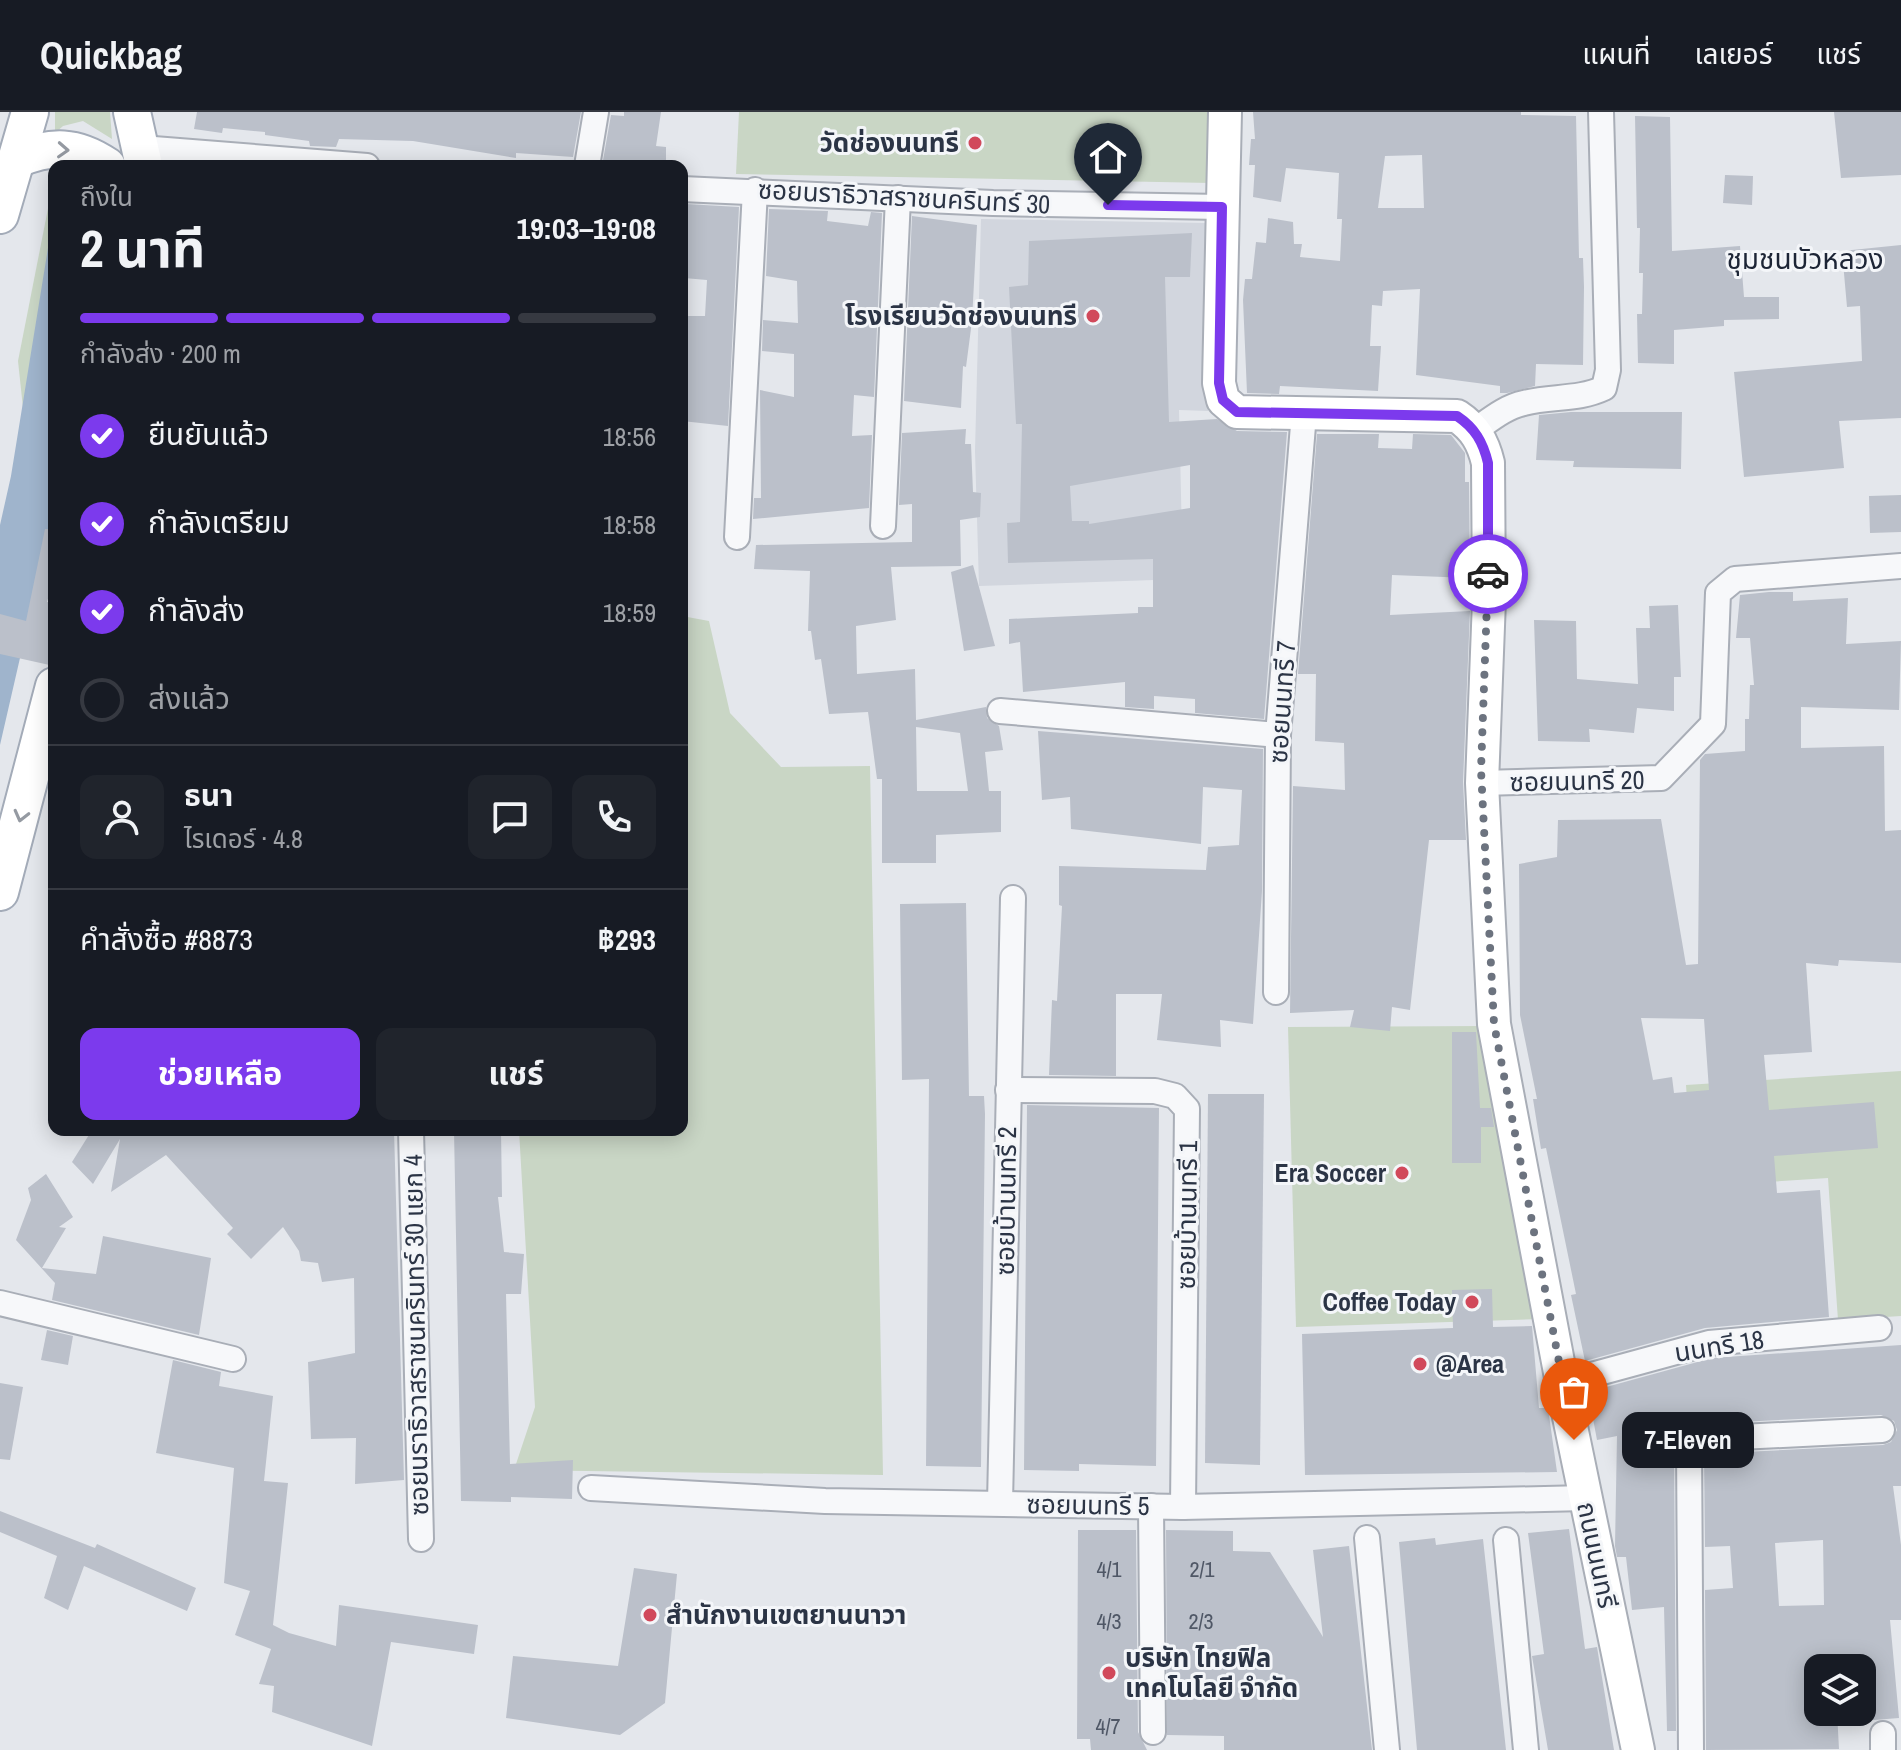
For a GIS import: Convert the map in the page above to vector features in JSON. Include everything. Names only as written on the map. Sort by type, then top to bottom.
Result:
[{"type":"main road","points":[[0,215],[9,149],[30,112]]},
{"type":"main road","points":[[132,112],[142,157]]},
{"type":"main road","points":[[142,157],[144,112]]},
{"type":"main road","points":[[9,149],[66,147],[90,154],[98,160]]},
{"type":"main road","points":[[0,892],[43,773],[48,733]]},
{"type":"street","points":[[588,160],[596,112]]},
{"type":"street","points":[[1225,112],[1219,383],[1223,400],[1237,412],[1457,416],[1474,431],[1505,409],[1523,403],[1592,393],[1604,388],[1608,370],[1601,112]]},
{"type":"street","points":[[142,157],[215,160]]},
{"type":"street","name":"ซอยนราธิวาสราชนครินทร์ 30","points":[[688,189],[1222,207]]},
{"type":"street","points":[[737,537],[755,190]]},
{"type":"street","points":[[883,526],[898,198]]},
{"type":"street","name":"ซอยนนทรี 7","points":[[1276,992],[1278,735],[1304,413]]},
{"type":"street","name":"ถนนนนทรี","points":[[1474,431],[1488,463],[1489,600],[1482,783],[1494,1024],[1562,1383],[1638,1750]]},
{"type":"street","name":"ซอยนนทรี 20","points":[[1482,783],[1659,780],[1711,729],[1718,593],[1725,585],[1735,579],[1901,566]]},
{"type":"street","points":[[1000,711],[1278,735]]},
{"type":"street","name":"ซอยบ้านนทรี 2","points":[[1000,1503],[1013,898]]},
{"type":"street","name":"ซอยบ้านนทรี 1","points":[[1008,1090],[1155,1091],[1175,1096],[1187,1109],[1183,1507]]},
{"type":"street","name":"ซอยนราธิวาสราชนครินทร์ 30 แยก 4","points":[[411,1136],[421,1539]]},
{"type":"street","points":[[0,1303],[233,1359]]},
{"type":"street","name":"นนทรี 18","points":[[1562,1383],[1709,1343],[1879,1328]]},
{"type":"street","points":[[1691,1750],[1689,1445],[1700,1439],[1882,1430]]},
{"type":"street","name":"ซอยนนทรี 5","points":[[591,1488],[825,1501],[1183,1507],[1586,1498]]},
{"type":"street","points":[[1151,1506],[1153,1732]]},
{"type":"street","points":[[1367,1538],[1387,1750]]},
{"type":"street","points":[[1506,1540],[1526,1750]]},
{"type":"shaded area","name":"โรงเรียนวัดช่องนนทรี","points":[[981,219],[1206,223],[1208,411],[1179,410],[1183,579],[979,586],[975,451]]},
{"type":"green space","points":[[55,112],[110,112],[112,139],[83,121],[63,126],[55,133]]},
{"type":"green space","name":"วัดช่องนนทรี","points":[[739,112],[1213,112],[1211,183],[736,174]]},
{"type":"green space","points":[[48,208],[48,427],[23,408],[18,361]]},
{"type":"green space","points":[[688,617],[709,621],[730,713],[781,767],[870,766],[883,1475],[514,1470],[535,1407],[519,1136],[688,1136]]},
{"type":"green space","name":"Era Soccer","points":[[1483,1026],[1541,1319],[1296,1327],[1288,1027]]},
{"type":"green space","points":[[1901,1071],[1901,1316],[1838,1320],[1828,1178],[1693,1187],[1686,1085]]},
{"type":"water","points":[[48,248],[48,536],[0,745],[0,525],[11,476]]},
{"type":"building","points":[[197,112],[581,112],[573,157],[516,153],[516,158],[413,141],[339,139],[336,147],[310,146],[309,141],[265,135],[265,132],[223,128],[222,133],[194,129]]},
{"type":"building","points":[[624,112],[661,112],[656,146],[666,147],[666,160],[603,160],[611,115],[624,116]]},
{"type":"building","points":[[1253,112],[1521,112],[1521,115],[1576,116],[1579,258],[1583,258],[1584,287],[1583,365],[1536,364],[1535,386],[1507,393],[1500,393],[1500,386],[1416,375],[1420,289],[1383,291],[1382,306],[1372,305],[1370,346],[1381,346],[1378,391],[1280,386],[1279,394],[1247,393],[1245,279],[1252,279],[1256,242],[1266,243],[1268,218],[1293,222],[1294,244],[1302,244],[1300,257],[1340,261],[1342,219],[1337,219],[1339,173],[1286,168],[1281,202],[1253,197],[1255,165],[1249,165],[1251,139],[1255,139]],"holes":[[[1422,155],[1424,208],[1378,208],[1385,156]]]},
{"type":"building","points":[[1834,112],[1901,112],[1901,175],[1841,178]]},
{"type":"building","points":[[1635,116],[1670,117],[1672,251],[1740,246],[1744,297],[1779,297],[1779,319],[1724,320],[1724,326],[1674,330],[1674,364],[1638,363],[1637,314],[1642,314],[1643,273],[1639,273]]},
{"type":"building","points":[[1725,175],[1753,176],[1752,205],[1723,203]]},
{"type":"building","points":[[688,204],[739,207],[728,426],[688,422],[688,316],[705,316],[707,280],[688,278]]},
{"type":"building","points":[[769,209],[828,211],[827,221],[868,226],[871,212],[882,213],[874,397],[854,395],[852,436],[872,435],[869,508],[753,519],[754,498],[761,498],[760,390],[794,397],[794,354],[762,351],[763,320],[798,323],[797,281],[766,276]]},
{"type":"building","points":[[912,216],[977,225],[972,321],[966,367],[963,366],[961,408],[904,401]]},
{"type":"building","points":[[1192,233],[1190,277],[1165,277],[1169,422],[1217,419],[1237,431],[1287,432],[1264,719],[1195,713],[1195,699],[1154,696],[1154,709],[1125,707],[1125,682],[1023,692],[1020,642],[1009,644],[1009,619],[1138,613],[1138,607],[1153,607],[1153,559],[1008,563],[1007,523],[1020,522],[1022,424],[1016,424],[1009,287],[1028,285],[1029,241]],"holes":[[[1190,465],[1190,508],[1089,524],[1089,521],[1072,521],[1070,486]]]},
{"type":"building","points":[[1901,245],[1901,418],[1839,421],[1844,468],[1744,477],[1734,372],[1862,361],[1860,306],[1847,307],[1842,251]]},
{"type":"building","points":[[1682,412],[1681,469],[1573,467],[1574,461],[1536,460],[1539,415]]},
{"type":"building","points":[[966,429],[965,444],[971,444],[973,492],[981,493],[980,517],[960,520],[961,566],[891,567],[896,620],[856,626],[857,674],[915,669],[916,720],[986,707],[987,718],[999,726],[1003,750],[985,752],[989,791],[1001,791],[1001,832],[936,835],[936,863],[882,863],[882,779],[877,779],[868,712],[829,714],[821,659],[815,660],[811,631],[808,631],[810,571],[754,569],[756,545],[912,542],[912,504],[899,505],[902,433]],"holes":[[[916,727],[960,733],[968,791],[917,791]]]},
{"type":"building","points":[[1317,434],[1379,434],[1378,448],[1412,449],[1413,434],[1451,435],[1465,453],[1465,482],[1469,482],[1470,578],[1392,575],[1390,615],[1470,611],[1463,782],[1466,840],[1429,840],[1410,1010],[1392,1007],[1390,1031],[1350,1027],[1354,1010],[1290,1013],[1293,786],[1345,790],[1344,743],[1315,741],[1316,674],[1298,674]]},
{"type":"building","points":[[1901,495],[1901,532],[1870,533],[1869,496]]},
{"type":"building","points":[[45,529],[48,529],[48,665],[0,654],[0,614],[26,621]]},
{"type":"building","points":[[973,565],[995,646],[964,651],[951,572]]},
{"type":"building","points":[[1793,592],[1793,601],[1848,598],[1846,644],[1901,641],[1899,710],[1801,707],[1801,748],[1884,746],[1885,831],[1901,830],[1901,963],[1839,960],[1838,966],[1806,963],[1812,1052],[1764,1055],[1769,1110],[1874,1102],[1878,1148],[1774,1156],[1777,1193],[1820,1190],[1829,1317],[1705,1328],[1585,1361],[1571,1295],[1576,1294],[1546,1148],[1541,1149],[1533,1099],[1537,1099],[1520,1015],[1519,864],[1557,857],[1558,820],[1661,819],[1686,965],[1698,964],[1700,760],[1705,754],[1745,751],[1745,719],[1749,719],[1750,685],[1754,685],[1750,638],[1736,638],[1740,595]],"holes":[[[1641,1018],[1704,1019],[1709,1090],[1674,1093],[1672,1077],[1653,1080]]]},
{"type":"building","points":[[1678,605],[1681,677],[1674,677],[1674,711],[1637,708],[1634,733],[1589,729],[1590,742],[1538,741],[1534,620],[1576,621],[1577,679],[1638,684],[1636,628],[1650,628],[1649,606]]},
{"type":"building","points":[[1038,731],[1263,749],[1262,891],[1253,1024],[1220,1020],[1221,1047],[1157,1040],[1162,994],[1116,994],[1116,1076],[1049,1075],[1052,1000],[1057,1001],[1062,906],[1059,905],[1059,866],[1206,870],[1208,847],[1239,845],[1242,790],[1203,787],[1201,844],[1071,829],[1070,797],[1042,800]]},
{"type":"building","points":[[966,903],[969,1096],[984,1096],[985,1114],[981,1467],[926,1466],[929,1079],[902,1080],[900,904]]},
{"type":"building","points":[[1452,1032],[1476,1032],[1480,1108],[1491,1108],[1494,1127],[1481,1127],[1481,1163],[1452,1163]]},
{"type":"building","points":[[1208,1094],[1264,1094],[1260,1465],[1205,1463]]},
{"type":"building","points":[[1027,1105],[1159,1108],[1156,1466],[1079,1464],[1079,1471],[1024,1470]]},
{"type":"building","points":[[88,1136],[394,1136],[404,1480],[355,1484],[356,1438],[311,1439],[308,1362],[355,1353],[354,1278],[322,1282],[318,1263],[301,1261],[299,1251],[283,1227],[251,1259],[227,1234],[233,1228],[166,1155],[111,1192],[120,1139],[93,1184],[72,1162]]},
{"type":"building","points":[[454,1136],[501,1136],[502,1197],[498,1197],[504,1252],[524,1254],[521,1294],[506,1294],[510,1464],[573,1460],[572,1499],[511,1497],[511,1502],[461,1501]]},
{"type":"building","points":[[46,1174],[73,1217],[59,1227],[66,1228],[42,1268],[96,1274],[103,1236],[211,1258],[199,1335],[52,1300],[55,1283],[16,1240],[31,1200],[28,1188]]},
{"type":"building","points":[[1492,1289],[1493,1327],[1532,1326],[1539,1408],[1548,1408],[1557,1472],[1305,1475],[1302,1334],[1453,1328],[1452,1290]]},
{"type":"building","points":[[47,1330],[73,1336],[68,1365],[41,1360]]},
{"type":"building","points":[[1901,1345],[1901,1486],[1893,1486],[1901,1545],[1901,1620],[1890,1620],[1899,1718],[1876,1720],[1876,1654],[1804,1654],[1804,1726],[1838,1726],[1839,1749],[1706,1750],[1705,1590],[1733,1588],[1730,1546],[1705,1547],[1704,1454],[1883,1445],[1891,1442],[1897,1430],[1894,1421],[1881,1415],[1699,1424],[1681,1432],[1674,1445],[1676,1731],[1667,1731],[1664,1607],[1632,1610],[1626,1557],[1617,1557],[1615,1546],[1617,1436],[1597,1440],[1588,1392],[1712,1358]],"holes":[[[1823,1540],[1824,1605],[1779,1606],[1775,1543]]]},
{"type":"building","points":[[173,1360],[221,1372],[219,1386],[273,1396],[264,1481],[288,1483],[273,1625],[289,1633],[336,1646],[339,1605],[478,1625],[474,1654],[391,1642],[372,1746],[272,1712],[274,1686],[259,1684],[271,1649],[235,1635],[250,1591],[224,1583],[234,1468],[156,1453]]},
{"type":"building","points":[[0,1383],[23,1387],[10,1460],[0,1459]]},
{"type":"building","points":[[0,1511],[95,1548],[97,1544],[196,1588],[187,1611],[84,1566],[68,1610],[44,1598],[57,1556],[0,1532]]},
{"type":"building","points":[[1569,1529],[1585,1649],[1597,1647],[1614,1750],[1548,1750],[1532,1656],[1544,1654],[1528,1533]]},
{"type":"building","points":[[1078,1530],[1136,1530],[1138,1732],[1147,1750],[1091,1750],[1090,1739],[1077,1739]]},
{"type":"building","points":[[1166,1530],[1233,1531],[1233,1551],[1270,1552],[1323,1637],[1313,1550],[1349,1546],[1372,1750],[1224,1750],[1224,1736],[1167,1735]]},
{"type":"building","points":[[1435,1538],[1436,1545],[1483,1539],[1506,1750],[1417,1750],[1399,1542]]},
{"type":"building","name":"สำนักงานเขตยานนาวา","points":[[634,1568],[677,1574],[665,1703],[620,1735],[506,1718],[513,1656],[618,1666]]},
{"type":"way so far","points":[[1488,574],[1481,770],[1494,1024],[1574,1440]]},
{"type":"place","name":"วัดช่องนนทรี","points":[[975,143]]},
{"type":"place","name":"โรงเรียนวัดช่องนนทรี","points":[[1093,316]]},
{"type":"place","name":"Era Soccer","points":[[1402,1173]]},
{"type":"place","name":"Coffee Today","points":[[1472,1302]]},
{"type":"place","name":"@Area","points":[[1420,1364]]},
{"type":"place","name":"7-Eleven","points":[[1574,1440]]},
{"type":"place","name":"สำนักงานเขตยานนาวา","points":[[650,1615]]},
{"type":"place","name":"บริษัท ไทยฟิล เทคโนโลยี จำกัด","points":[[1109,1673]]},
{"type":"district","name":"ชุมชนบัวหลวง","points":[[1805,259]]},
{"type":"route","points":[[1108,205],[1222,207],[1219,383],[1223,400],[1237,412],[1457,416],[1471,425],[1484,446],[1488,463],[1488,574]]}]
